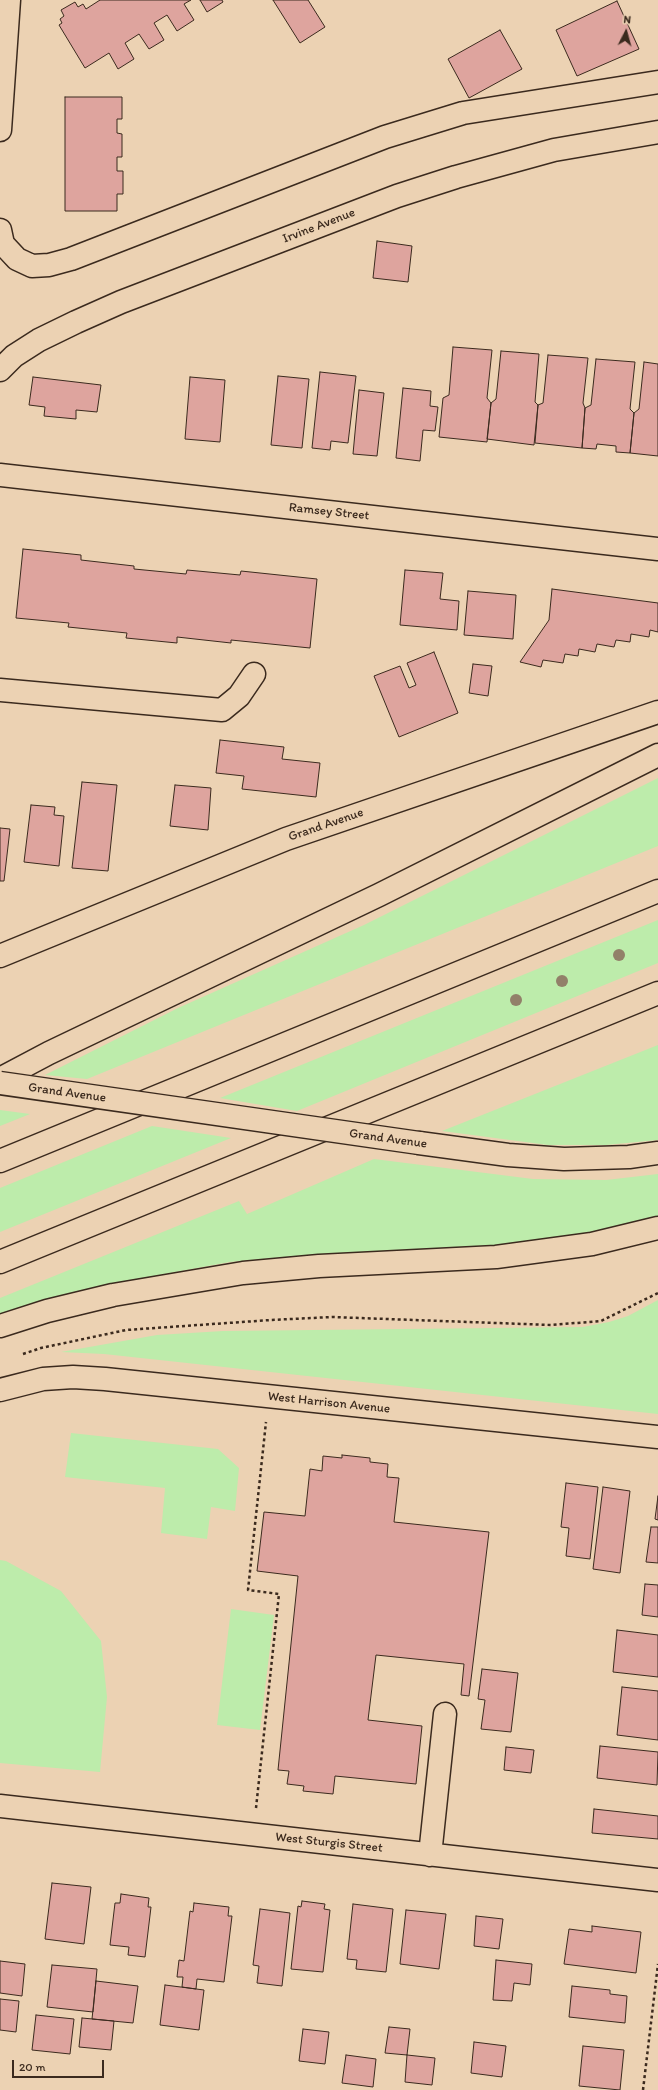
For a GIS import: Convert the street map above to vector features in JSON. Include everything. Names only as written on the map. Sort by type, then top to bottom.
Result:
[{"type":"main road","points":[[0,130],[8,0]]},
{"type":"main road","points":[[2,237],[17,259],[32,266],[50,265],[70,259],[385,137],[456,115],[658,82]]},
{"type":"main road","name":"Irvine Avenue","points":[[0,370],[14,356],[39,340],[89,316],[397,196],[456,177],[554,150],[658,132]]},
{"type":"main road","name":"Ramsey Street","points":[[0,475],[658,549]]},
{"type":"main road","points":[[0,690],[222,710],[239,696],[254,674]]},
{"type":"main road","name":"Grand Avenue","points":[[0,956],[286,839],[658,712]]},
{"type":"main road","points":[[0,1079],[48,1053],[379,895],[658,755]]},
{"type":"main road","points":[[0,1161],[658,891]]},
{"type":"main road","points":[[0,1262],[658,993]]},
{"type":"main road","name":"Grand Avenue","points":[[0,1083],[508,1155],[564,1159],[629,1157],[658,1153]]},
{"type":"main road","points":[[0,1326],[47,1311],[113,1295],[236,1274],[318,1266],[496,1257],[592,1244],[658,1228]]},
{"type":"main road","name":"West Harrison Avenue","points":[[0,1390],[43,1379],[73,1377],[658,1437]]},
{"type":"main road","points":[[430,1855],[445,1714]]},
{"type":"main road","name":"West Sturgis Street","points":[[0,1806],[658,1880]]},
{"type":"path","points":[[21,1355],[41,1348],[126,1330],[332,1317],[551,1326],[601,1321],[658,1293]]},
{"type":"path","points":[[252,1834],[279,1594],[248,1590],[269,1396]]},
{"type":"path","points":[[643,2090],[658,1964]]},
{"type":"green space","points":[[658,778],[658,846],[87,1079],[45,1075],[178,1008],[364,925]]},
{"type":"green space","points":[[658,920],[658,963],[297,1111],[220,1098]]},
{"type":"green space","points":[[658,1045],[658,1140],[606,1145],[548,1145],[442,1131]]},
{"type":"green space","points":[[0,1110],[30,1114],[0,1126]]},
{"type":"green space","points":[[152,1126],[231,1138],[0,1232],[0,1188]]},
{"type":"green space","points":[[374,1159],[533,1179],[606,1180],[658,1174],[658,1216],[591,1233],[547,1241],[498,1246],[297,1256],[230,1262],[100,1286],[0,1314],[0,1298],[239,1201],[247,1214]]},
{"type":"green space","points":[[658,1300],[658,1414],[104,1354],[61,1352],[157,1335],[223,1331],[583,1327],[609,1322],[628,1316]]},
{"type":"green space","points":[[71,1433],[218,1449],[239,1468],[235,1511],[211,1507],[207,1539],[161,1533],[165,1488],[65,1477]]},
{"type":"green space","points":[[0,1560],[6,1561],[61,1591],[101,1641],[107,1697],[100,1772],[0,1763]]},
{"type":"green space","points":[[231,1609],[274,1615],[260,1730],[217,1725]]},
{"type":"building","points":[[100,0],[191,0],[184,4],[194,20],[177,31],[167,15],[154,23],[164,40],[149,49],[139,34],[125,43],[134,59],[118,69],[109,53],[85,68],[59,25],[62,23],[60,19],[64,16],[61,10],[75,2],[78,7],[83,4],[86,9]]},
{"type":"building","points":[[200,0],[222,0],[223,2],[207,12]]},
{"type":"building","points":[[273,0],[308,0],[325,27],[300,43]]},
{"type":"building","points":[[617,1],[639,49],[577,76],[556,30]]},
{"type":"building","points":[[500,30],[522,69],[469,98],[448,59]]},
{"type":"building","points":[[65,97],[122,97],[122,119],[117,119],[117,133],[122,134],[122,157],[117,157],[117,171],[123,171],[123,194],[117,194],[117,211],[65,211]]},
{"type":"building","points":[[377,241],[412,246],[408,282],[373,278]]},
{"type":"building","points":[[453,347],[492,350],[487,398],[491,403],[487,442],[439,437],[443,398],[449,395]]},
{"type":"building","points":[[501,351],[539,354],[535,402],[538,405],[534,445],[487,439],[491,403],[496,399]]},
{"type":"building","points":[[548,355],[588,358],[583,403],[585,408],[582,448],[535,443],[538,405],[543,403]]},
{"type":"building","points":[[596,359],[635,362],[630,409],[634,413],[630,453],[616,452],[616,446],[597,444],[596,449],[582,448],[585,408],[591,405]]},
{"type":"building","points":[[644,362],[658,364],[658,456],[630,453],[634,413],[639,409]]},
{"type":"building","points":[[320,372],[356,376],[348,443],[331,441],[330,450],[312,448]]},
{"type":"building","points":[[278,376],[309,379],[302,448],[271,445]]},
{"type":"building","points":[[33,377],[101,385],[97,412],[76,410],[76,419],[44,416],[45,407],[29,405]]},
{"type":"building","points":[[190,377],[225,380],[220,442],[185,439]]},
{"type":"building","points":[[403,388],[431,391],[430,406],[438,407],[435,431],[423,430],[420,461],[396,458]]},
{"type":"building","points":[[359,390],[384,393],[377,456],[353,454]]},
{"type":"building","points":[[23,549],[81,555],[81,560],[134,566],[134,569],[186,574],[187,570],[240,575],[241,571],[317,579],[310,648],[231,640],[231,643],[177,637],[177,643],[126,638],[127,633],[68,627],[69,623],[16,618]]},
{"type":"building","points":[[405,570],[443,573],[440,599],[459,601],[457,630],[400,625]]},
{"type":"building","points":[[552,589],[658,603],[658,632],[650,630],[649,637],[631,634],[630,642],[616,640],[614,647],[597,644],[595,652],[579,649],[578,656],[565,654],[563,663],[543,660],[541,667],[520,662],[549,620]]},
{"type":"building","points":[[468,591],[516,595],[513,639],[464,635]]},
{"type":"building","points":[[434,652],[458,713],[399,737],[374,676],[400,666],[409,688],[416,685],[407,663]]},
{"type":"building","points":[[473,664],[492,666],[488,696],[469,693]]},
{"type":"building","points":[[220,740],[284,747],[282,759],[320,763],[316,797],[242,789],[244,776],[216,773]]},
{"type":"building","points":[[82,782],[117,785],[108,871],[72,868]]},
{"type":"building","points":[[175,785],[211,788],[208,830],[170,826]]},
{"type":"building","points":[[31,805],[55,807],[54,815],[64,816],[59,866],[24,862]]},
{"type":"building","points":[[0,828],[10,829],[4,881],[0,881]]},
{"type":"building","points":[[342,1455],[370,1458],[370,1462],[388,1464],[387,1477],[399,1478],[394,1522],[489,1532],[469,1696],[461,1695],[464,1664],[376,1655],[368,1720],[422,1726],[416,1784],[335,1776],[333,1794],[303,1791],[304,1786],[287,1784],[289,1771],[278,1770],[298,1576],[257,1571],[264,1512],[305,1516],[310,1469],[322,1471],[323,1456],[342,1458]]},
{"type":"building","points":[[566,1483],[598,1487],[590,1559],[566,1556],[569,1528],[561,1527]]},
{"type":"building","points":[[603,1487],[630,1491],[620,1573],[593,1569]]},
{"type":"building","points":[[658,1496],[658,1520],[655,1519]]},
{"type":"building","points":[[651,1527],[658,1527],[658,1563],[646,1562]]},
{"type":"building","points":[[645,1584],[658,1585],[658,1617],[642,1615]]},
{"type":"building","points":[[617,1630],[658,1635],[658,1677],[613,1672]]},
{"type":"building","points":[[482,1669],[518,1673],[511,1732],[481,1729],[485,1700],[478,1699]]},
{"type":"building","points":[[622,1687],[658,1691],[658,1740],[617,1735]]},
{"type":"building","points":[[600,1746],[658,1752],[657,1785],[597,1778]]},
{"type":"building","points":[[506,1747],[534,1750],[531,1773],[504,1770]]},
{"type":"building","points":[[594,1809],[658,1816],[658,1839],[592,1833]]},
{"type":"building","points":[[52,1883],[91,1887],[84,1944],[45,1939]]},
{"type":"building","points":[[121,1894],[149,1898],[148,1907],[151,1907],[145,1957],[128,1955],[129,1947],[110,1945],[115,1903],[120,1903]]},
{"type":"building","points":[[302,1901],[325,1904],[324,1909],[330,1910],[323,1972],[291,1969],[298,1906],[301,1907]]},
{"type":"building","points":[[194,1903],[229,1907],[228,1916],[232,1916],[224,1982],[197,1979],[196,1989],[182,1987],[183,1977],[177,1977],[179,1960],[184,1961],[190,1911],[193,1912]]},
{"type":"building","points":[[353,1904],[393,1909],[386,1972],[356,1969],[357,1960],[347,1959]]},
{"type":"building","points":[[260,1909],[290,1913],[282,1986],[257,1983],[259,1966],[253,1965]]},
{"type":"building","points":[[406,1910],[446,1914],[439,1969],[400,1964]]},
{"type":"building","points":[[476,1916],[503,1919],[499,1949],[474,1946]]},
{"type":"building","points":[[592,1926],[641,1932],[636,1973],[564,1964],[569,1929],[592,1932]]},
{"type":"building","points":[[496,1960],[532,1964],[530,1985],[514,1983],[512,2001],[493,2000]]},
{"type":"building","points":[[0,1961],[25,1964],[22,1996],[0,1993]]},
{"type":"building","points":[[52,1965],[97,1969],[93,2012],[47,2007]]},
{"type":"building","points":[[96,1981],[138,1986],[133,2023],[92,2019]]},
{"type":"building","points":[[165,1985],[204,1990],[199,2030],[160,2025]]},
{"type":"building","points":[[572,1986],[610,1990],[610,1994],[627,1996],[625,2023],[569,2017]]},
{"type":"building","points":[[0,1999],[19,2001],[16,2032],[0,2030]]},
{"type":"building","points":[[36,2015],[74,2019],[70,2054],[32,2050]]},
{"type":"building","points":[[82,2018],[114,2021],[111,2050],[79,2047]]},
{"type":"building","points":[[389,2027],[410,2029],[407,2055],[385,2053]]},
{"type":"building","points":[[303,2029],[329,2032],[325,2064],[299,2061]]},
{"type":"building","points":[[474,2042],[506,2046],[502,2077],[471,2073]]},
{"type":"building","points":[[583,2046],[624,2050],[620,2090],[579,2086]]},
{"type":"building","points":[[346,2055],[376,2059],[373,2087],[342,2083]]},
{"type":"building","points":[[407,2055],[435,2058],[432,2085],[405,2082]]}]
